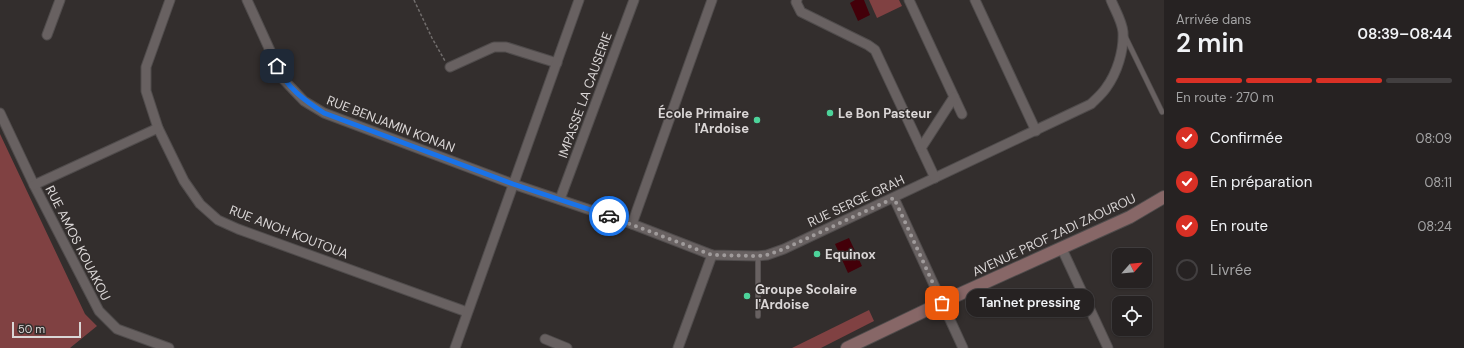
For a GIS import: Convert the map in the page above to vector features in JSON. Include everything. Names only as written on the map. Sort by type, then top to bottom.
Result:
[{"type":"main road","name":"AVENUE PROF ZADI ZAOUROU","points":[[847,348],[1130,217],[1164,197]]},
{"type":"street","points":[[47,35],[60,0]]},
{"type":"street","name":"RUE ANOH KOUTOUA","points":[[170,0],[146,67],[146,91],[158,128],[184,181],[200,204],[218,220],[238,229],[467,312]]},
{"type":"street","name":"RUE BENJAMIN KONAN","points":[[247,0],[283,79],[304,100],[324,113],[513,184]]},
{"type":"street","points":[[455,348],[579,0]]},
{"type":"street","name":"IMPASSE LA CAUSERIE","points":[[560,199],[634,0]]},
{"type":"street","points":[[632,224],[712,0]]},
{"type":"street","points":[[797,0],[796,2],[801,12],[868,45],[875,50],[935,178]]},
{"type":"street","points":[[909,0],[962,114]]},
{"type":"street","points":[[975,0],[1036,131]]},
{"type":"street","name":"RUE SERGE GRAH","points":[[513,184],[632,224],[712,255],[767,255],[784,249],[894,198],[1091,104],[1107,88],[1117,67],[1122,48],[1123,31],[1111,0]]},
{"type":"street","points":[[450,67],[499,46],[557,63]]},
{"type":"street","points":[[921,148],[954,98]]},
{"type":"street","name":"RUE AMOS KOUAKOU","points":[[0,113],[34,185],[100,312],[117,329],[169,348]]},
{"type":"street","points":[[34,185],[158,128]]},
{"type":"street","points":[[894,198],[963,348]]},
{"type":"street","points":[[1062,249],[1108,348]]},
{"type":"street","points":[[678,348],[712,255]]},
{"type":"street","points":[[545,339],[567,348]]},
{"type":"lane","points":[[1123,31],[1162,112]]},
{"type":"lane","points":[[758,256],[758,316]]},
{"type":"path","points":[[414,0],[432,38],[450,67]]},
{"type":"shaded area","points":[[855,0],[864,0],[870,15],[858,21],[850,3]]},
{"type":"shaded area","points":[[869,0],[899,0],[902,6],[877,18]]},
{"type":"shaded area","points":[[0,134],[85,314],[97,326],[70,348],[0,348]]},
{"type":"shaded area","points":[[849,238],[862,266],[848,273],[835,244]]},
{"type":"shaded area","points":[[869,310],[874,321],[821,348],[792,348]]},
{"type":"way so far","points":[[609,216],[712,255],[758,256],[767,255],[784,249],[894,198],[942,303]]},
{"type":"place","name":"Le Bon Pasteur","points":[[830,113]]},
{"type":"place","name":"École Primaire l'Ardoise","points":[[757,120]]},
{"type":"place","name":"Equinox","points":[[817,254]]},
{"type":"place","name":"Groupe Scolaire l'Ardoise","points":[[747,296]]},
{"type":"place","name":"Tan'net pressing","points":[[942,303]]},
{"type":"route","points":[[277,66],[283,79],[304,100],[324,113],[513,184],[609,216]]}]
